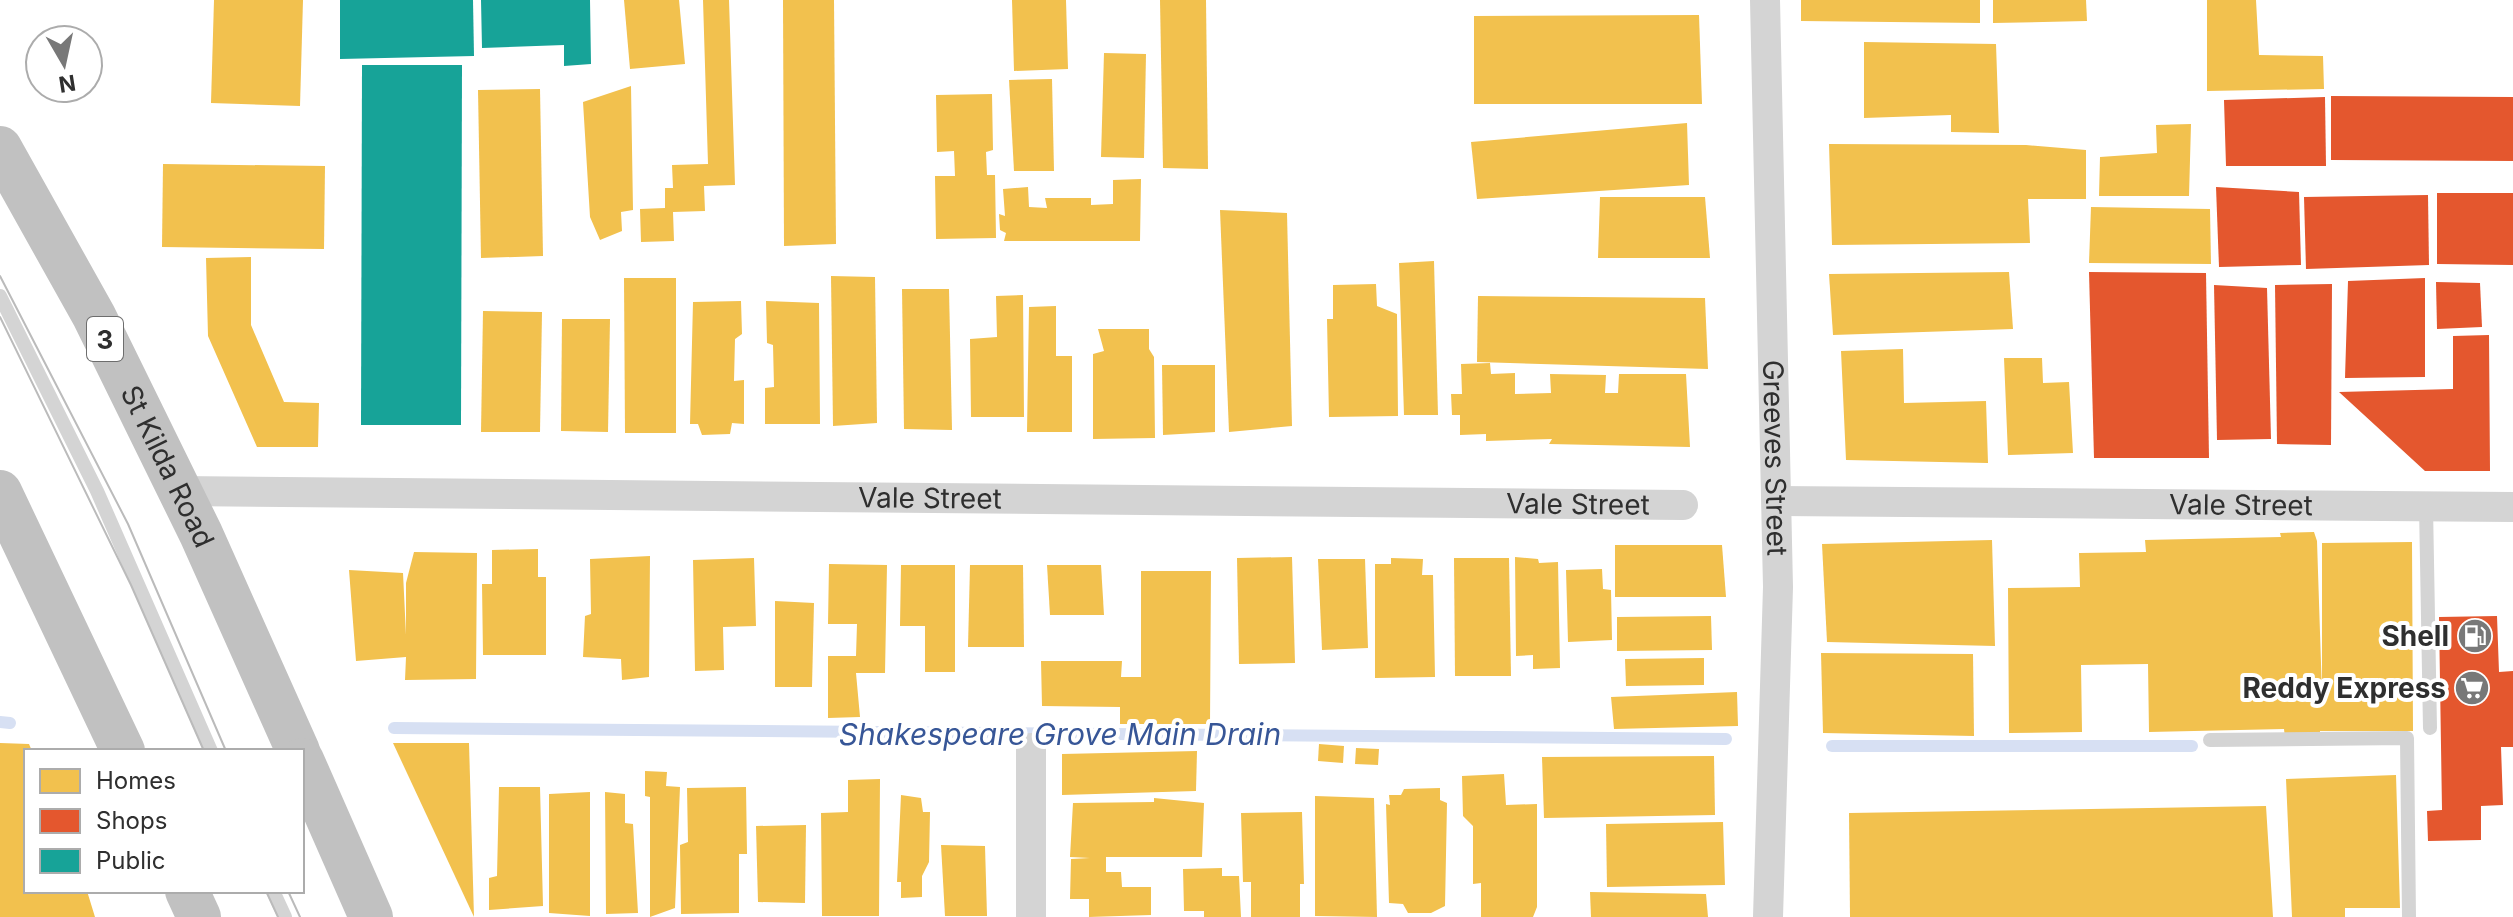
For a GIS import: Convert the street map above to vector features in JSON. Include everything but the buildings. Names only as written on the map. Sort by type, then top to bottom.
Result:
[{"type":"highway","name":"St Kilda Road","points":[[0,148],[94,316],[201,534],[297,749]]},
{"type":"highway","points":[[0,492],[122,749]]},
{"type":"highway","points":[[304,765],[371,917]]},
{"type":"highway","points":[[188,893],[199,917]]},
{"type":"street","name":"Greeves Street","points":[[1765,0],[1778,587],[1768,917]]},
{"type":"street","name":"Vale Street","points":[[178,491],[1683,505]]},
{"type":"street","name":"Vale Street","points":[[1777,501],[2513,507]]},
{"type":"street","points":[[1031,748],[1031,917]]},
{"type":"lane","points":[[0,296],[97,491],[210,749]]},
{"type":"lane","points":[[2426,506],[2430,728]]},
{"type":"lane","points":[[2210,740],[2407,738],[2409,917]]},
{"type":"lane","points":[[274,893],[285,917]]},
{"type":"waterway","name":"Shakespeare Grove Main Drain","points":[[0,722],[10,723]]},
{"type":"waterway","name":"Shakespeare Grove Main Drain","points":[[394,728],[1726,739]]},
{"type":"waterway","name":"Shakespeare Grove Main Drain","points":[[1832,746],[2192,746]]},
{"type":"tram line","points":[[0,276],[128,524],[225,749]]},
{"type":"tram line","points":[[0,317],[131,585],[203,749]]},
{"type":"tram line","points":[[267,893],[278,917]]},
{"type":"tram line","points":[[289,893],[300,917]]},
{"type":"place","name":"Shell","points":[[2475,636]]},
{"type":"place","name":"Reddy Express","points":[[2472,688]]}]
